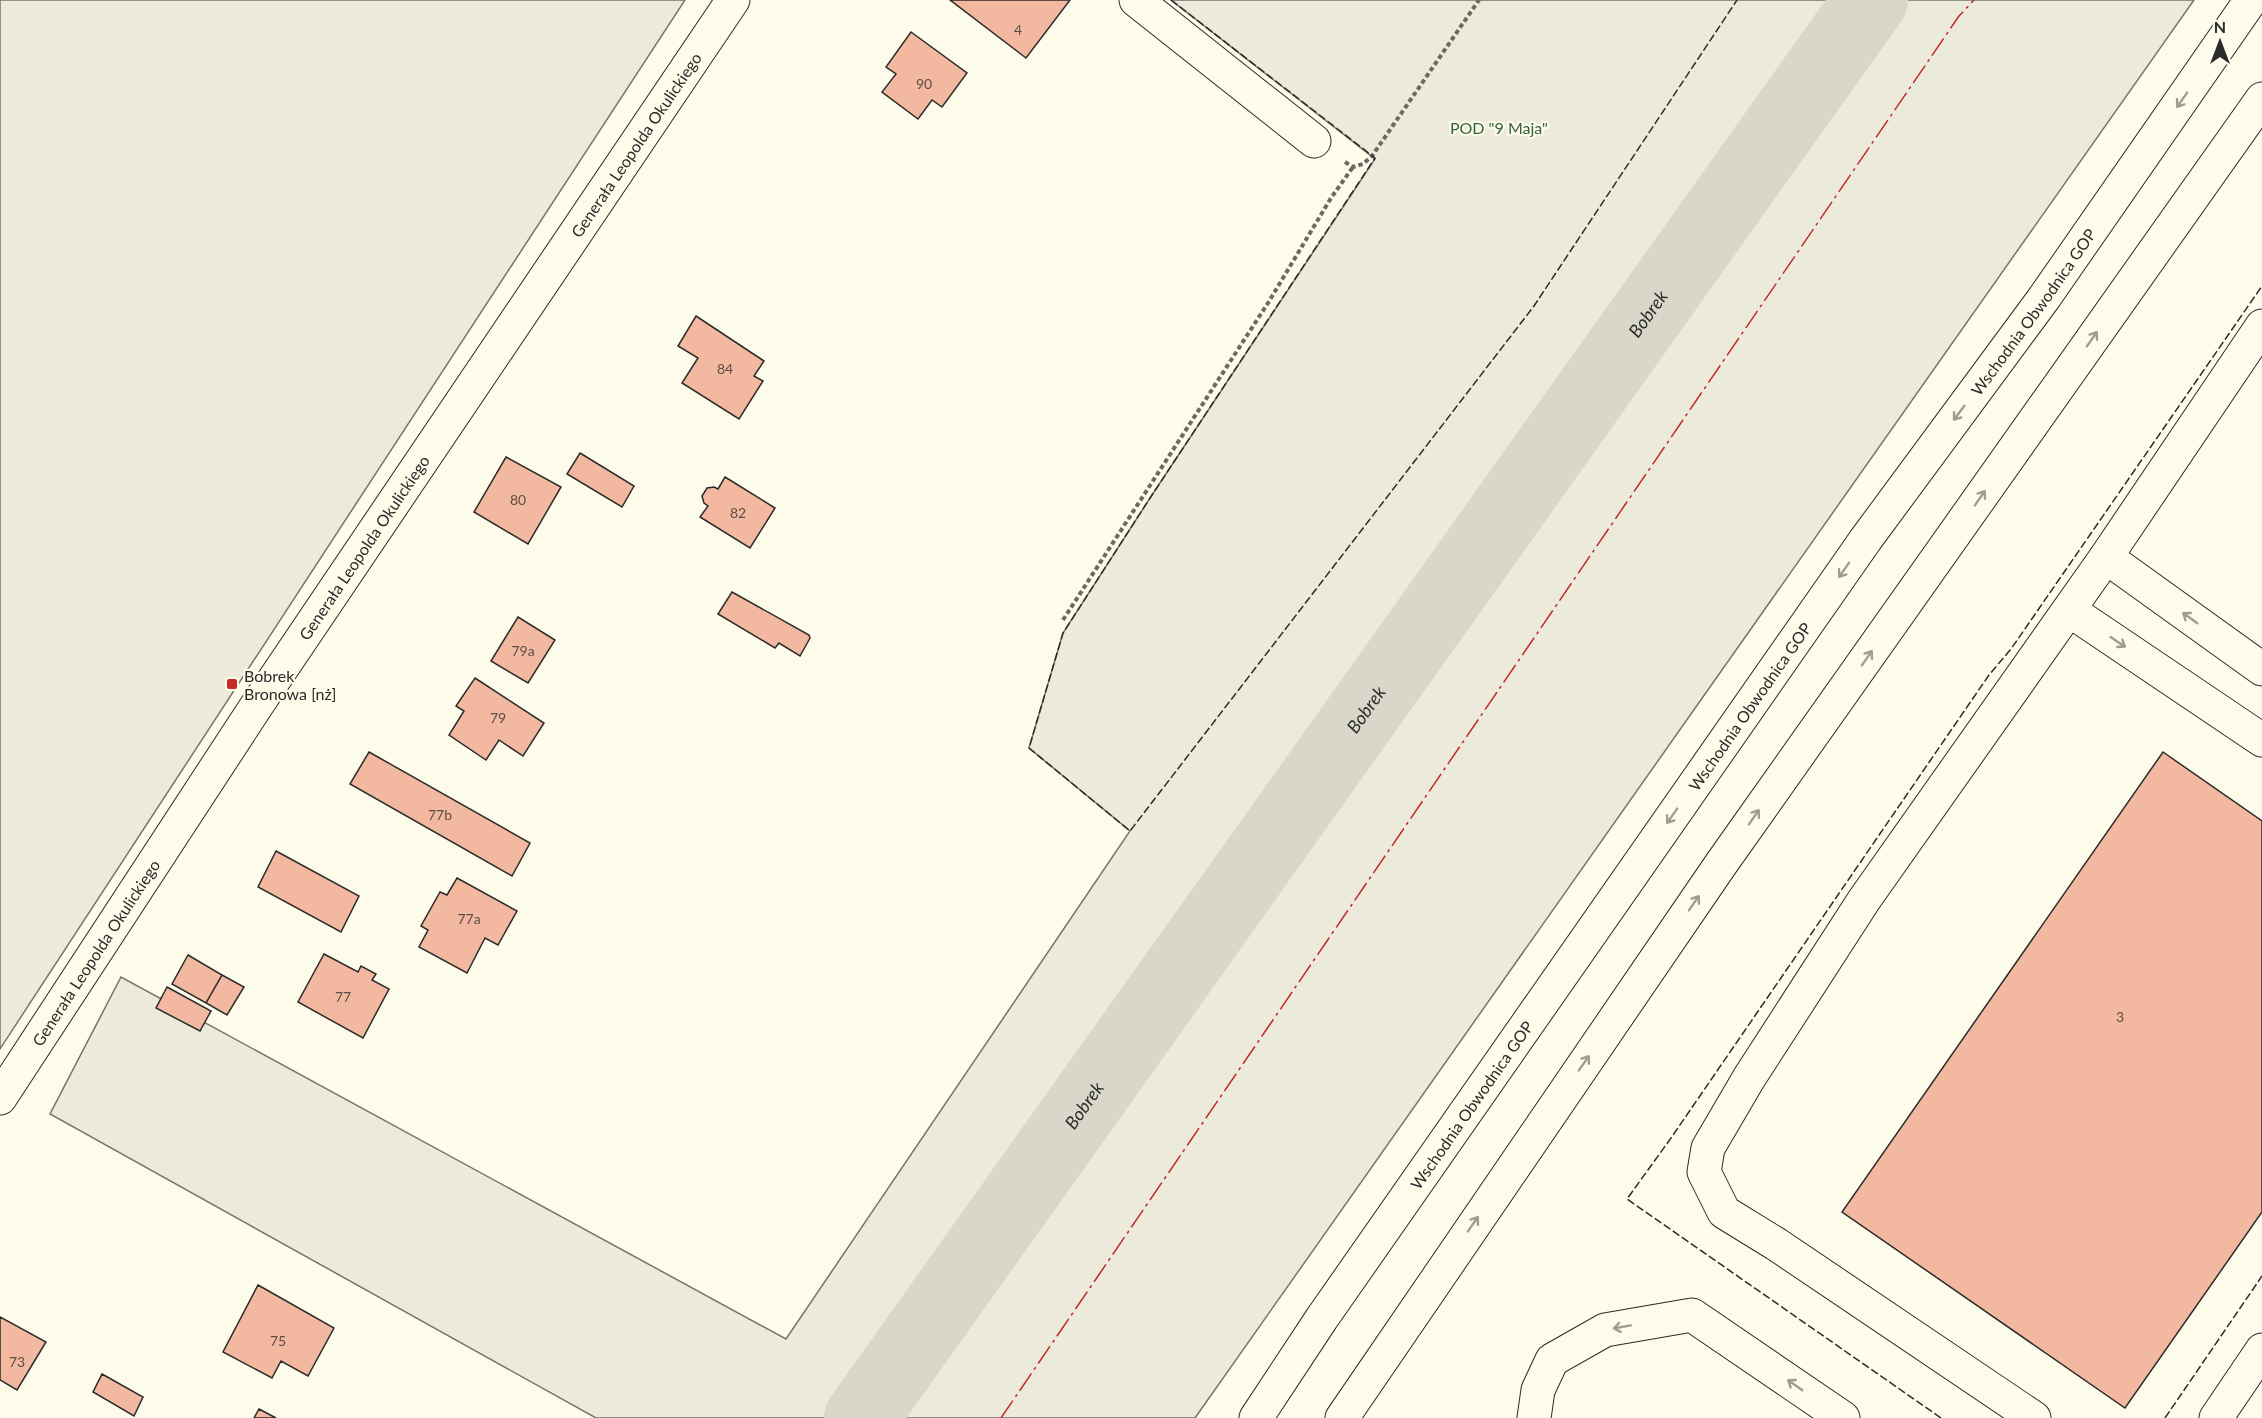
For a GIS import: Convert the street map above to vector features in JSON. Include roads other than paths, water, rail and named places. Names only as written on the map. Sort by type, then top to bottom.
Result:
[{"type":"main road","name":"Generała Leopolda Okulickiego","points":[[0,1098],[257,705],[733,0]]},
{"type":"main road","points":[[1136,0],[1314,141]]},
{"type":"main road","name":"Wschodnia Obwodnica GOP","points":[[1256,1418],[1335,1299],[1859,549],[2044,298],[2251,0]]},
{"type":"main road","points":[[1342,1418],[1720,864],[2262,99]]},
{"type":"main road","points":[[2034,1418],[1776,1244],[1724,1212],[1704,1172],[1708,1148],[1749,1078],[1864,900],[2069,610],[2262,326]]},
{"type":"main road","points":[[2106,556],[2262,669]]},
{"type":"main road","points":[[2069,610],[2262,740]]},
{"type":"main road","points":[[1364,1418],[1440,1272]]},
{"type":"main road","points":[[1534,1418],[1538,1390],[1552,1360],[1605,1330],[1692,1315],[1843,1418]]},
{"type":"main road","points":[[2216,1418],[2262,1350]]},
{"type":"waterway","name":"Bobrek","points":[[861,1418],[1871,0]]},
{"type":"place","name":"Bobrek Bronowa [nż]","points":[[232,684]]},
{"type":"park label","name":"POD \"9 Maja\"","points":[[1499,127]]}]
